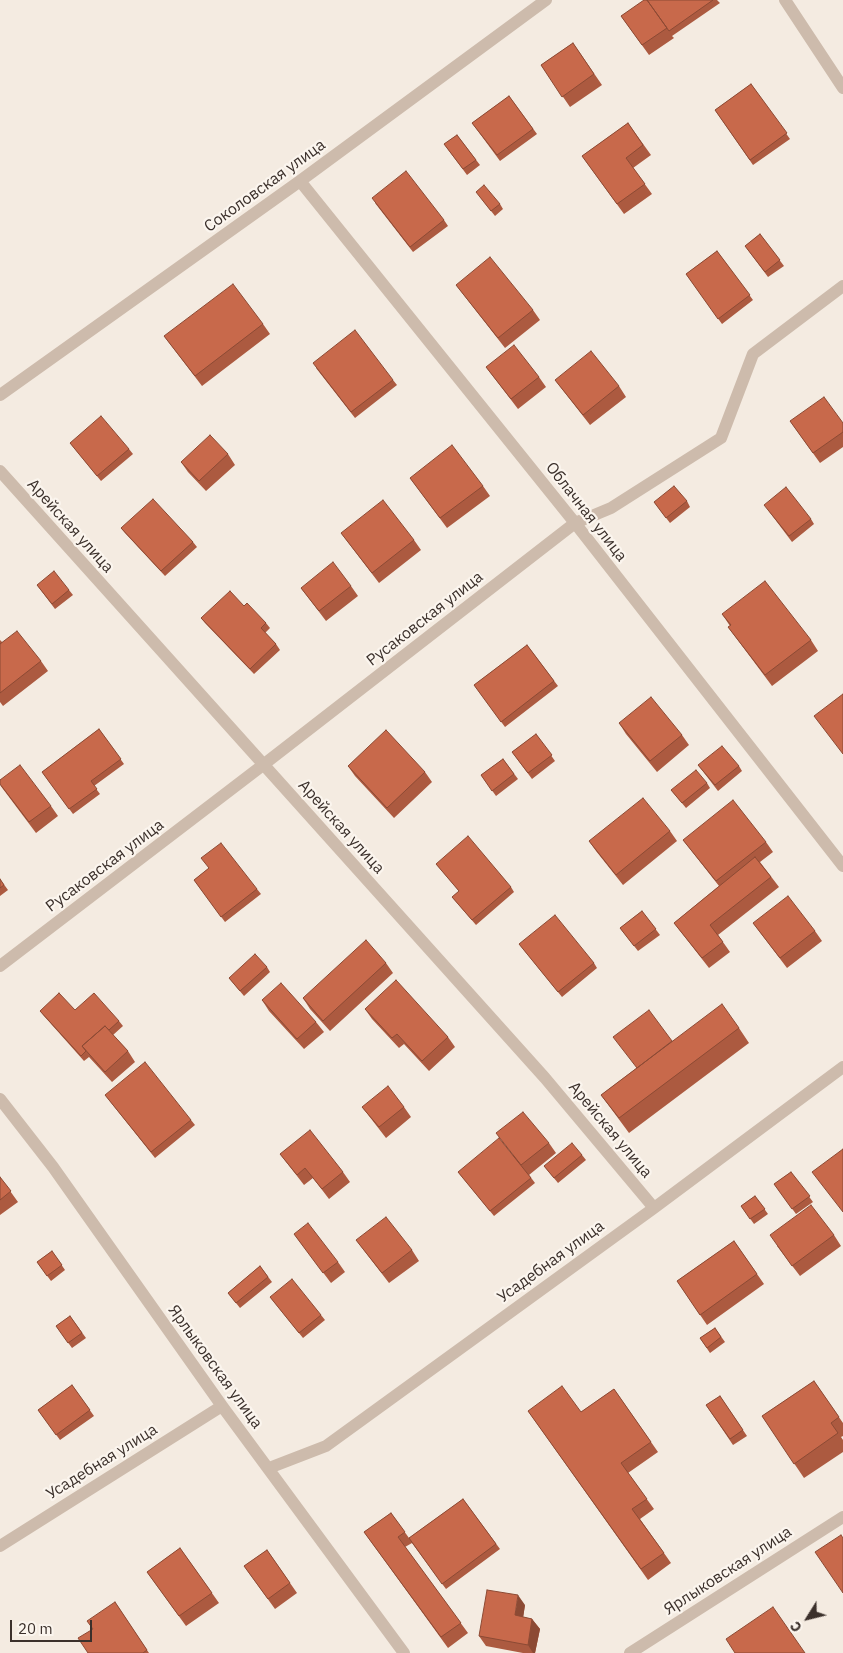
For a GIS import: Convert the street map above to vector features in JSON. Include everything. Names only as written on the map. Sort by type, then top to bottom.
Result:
[{"type":"street","name":"Соколовская улица","points":[[0,395],[300,180],[546,0]]},
{"type":"street","points":[[785,0],[843,88]]},
{"type":"street","name":"Облачная улица","points":[[300,180],[575,523],[843,866]]},
{"type":"street","name":"Русаковская улица","points":[[0,966],[264,765],[575,523],[611,508],[721,438],[753,354],[843,286]]},
{"type":"street","name":"Арейская улица","points":[[0,471],[544,1078],[654,1208]]},
{"type":"street","name":"Усадебная улица","points":[[269,1468],[326,1446],[654,1208],[843,1067]]},
{"type":"street","name":"Ярлыковская улица","points":[[0,1099],[53,1167],[222,1406],[404,1653]]},
{"type":"street","name":"Усадебная улица","points":[[0,1546],[222,1406]]},
{"type":"street","name":"Ярлыковская улица","points":[[630,1653],[843,1517]]},
{"type":"building","points":[[644,0],[647,0],[667,28],[642,45],[621,16]]},
{"type":"building","points":[[647,0],[713,0],[669,31]]},
{"type":"building","points":[[573,43],[594,74],[562,97],[541,65]]},
{"type":"building","points":[[751,84],[787,133],[750,160],[715,110]]},
{"type":"building","points":[[509,96],[533,129],[497,155],[472,123]]},
{"type":"building","points":[[628,123],[643,145],[626,158],[645,184],[617,204],[582,156]]},
{"type":"building","points":[[457,135],[476,160],[463,169],[444,144]]},
{"type":"building","points":[[406,171],[444,220],[410,247],[372,198]]},
{"type":"building","points":[[484,185],[500,204],[491,211],[476,192]]},
{"type":"building","points":[[760,234],[780,260],[765,272],[745,246]]},
{"type":"building","points":[[717,251],[750,295],[718,319],[686,274]]},
{"type":"building","points":[[490,257],[533,310],[498,338],[456,285]]},
{"type":"building","points":[[233,284],[263,324],[195,376],[164,336]]},
{"type":"building","points":[[355,330],[393,380],[351,412],[313,363]]},
{"type":"building","points":[[514,345],[539,377],[511,399],[486,367]]},
{"type":"building","points":[[591,351],[619,386],[583,415],[555,380]]},
{"type":"building","points":[[824,397],[843,423],[843,432],[813,453],[790,421]]},
{"type":"building","points":[[101,416],[129,449],[97,476],[70,443]]},
{"type":"building","points":[[210,435],[228,454],[199,481],[181,462]]},
{"type":"building","points":[[452,445],[483,486],[440,518],[410,478]]},
{"type":"building","points":[[674,486],[687,501],[666,518],[654,502]]},
{"type":"building","points":[[786,487],[811,519],[789,536],[764,505]]},
{"type":"building","points":[[153,499],[193,542],[161,571],[121,528]]},
{"type":"building","points":[[383,500],[414,540],[372,573],[341,533]]},
{"type":"building","points":[[333,562],[351,586],[319,611],[301,588]]},
{"type":"building","points":[[54,571],[69,590],[52,604],[37,585]]},
{"type":"building","points":[[765,581],[811,640],[765,675],[728,627],[731,625],[722,614]]},
{"type":"building","points":[[230,591],[244,606],[247,603],[266,623],[261,628],[276,644],[250,669],[201,618]]},
{"type":"building","points":[[17,631],[41,661],[0,693],[0,644]]},
{"type":"building","points":[[527,645],[554,681],[501,722],[474,685]]},
{"type":"building","points":[[843,694],[843,754],[814,716]]},
{"type":"building","points":[[651,697],[682,735],[650,761],[619,723]]},
{"type":"building","points":[[99,729],[121,759],[91,781],[97,789],[69,809],[42,772]]},
{"type":"building","points":[[386,730],[425,772],[387,808],[348,766]]},
{"type":"building","points":[[536,734],[552,755],[528,773],[512,752]]},
{"type":"building","points":[[722,746],[739,766],[715,785],[698,765]]},
{"type":"building","points":[[503,759],[514,774],[492,791],[481,775]]},
{"type":"building","points":[[20,765],[51,806],[29,822],[0,784],[0,780]]},
{"type":"building","points":[[696,770],[707,783],[682,803],[671,790]]},
{"type":"building","points":[[643,798],[670,831],[616,875],[589,841]]},
{"type":"building","points":[[733,800],[766,842],[716,881],[683,840]]},
{"type":"building","points":[[468,836],[511,887],[472,920],[452,897],[459,891],[436,864]]},
{"type":"building","points":[[221,843],[257,889],[221,917],[194,880],[209,868],[201,858]]},
{"type":"building","points":[[755,857],[771,877],[710,925],[723,942],[702,958],[674,923]]},
{"type":"building","points":[[0,879],[4,885],[0,888]]},
{"type":"building","points":[[788,896],[815,931],[780,958],[753,923]]},
{"type":"building","points":[[642,911],[656,929],[634,946],[620,928]]},
{"type":"building","points":[[555,915],[594,963],[558,992],[519,944]]},
{"type":"building","points":[[366,940],[386,963],[323,1021],[303,998]]},
{"type":"building","points":[[255,954],[267,967],[240,991],[229,978]]},
{"type":"building","points":[[396,980],[448,1037],[422,1061],[397,1034],[392,1038],[365,1009]]},
{"type":"building","points":[[281,983],[316,1022],[297,1039],[262,1000]]},
{"type":"building","points":[[59,993],[75,1010],[94,993],[119,1021],[109,1030],[105,1026],[82,1046],[86,1051],[81,1056],[40,1011]]},
{"type":"building","points":[[722,1004],[739,1028],[619,1118],[601,1095]]},
{"type":"building","points":[[649,1010],[672,1041],[637,1068],[613,1037]]},
{"type":"building","points":[[105,1026],[128,1051],[105,1072],[82,1046]]},
{"type":"building","points":[[145,1062],[191,1120],[151,1152],[105,1095]]},
{"type":"building","points":[[388,1086],[404,1107],[379,1127],[362,1107]]},
{"type":"building","points":[[523,1112],[549,1143],[521,1165],[496,1133]]},
{"type":"building","points":[[310,1130],[343,1172],[322,1189],[305,1168],[297,1175],[280,1154]]},
{"type":"building","points":[[499,1138],[531,1178],[490,1211],[458,1172]]},
{"type":"building","points":[[572,1143],[582,1155],[554,1178],[544,1166]]},
{"type":"building","points":[[843,1149],[843,1212],[812,1172]]},
{"type":"building","points":[[791,1172],[810,1196],[792,1209],[774,1184]]},
{"type":"building","points":[[0,1177],[11,1191],[0,1200]]},
{"type":"building","points":[[755,1196],[765,1209],[750,1219],[741,1206]]},
{"type":"building","points":[[811,1205],[834,1235],[792,1266],[770,1235]]},
{"type":"building","points":[[386,1217],[412,1250],[382,1273],[356,1240]]},
{"type":"building","points":[[308,1223],[338,1262],[323,1273],[294,1234]]},
{"type":"building","points":[[734,1241],[757,1274],[700,1315],[677,1281]]},
{"type":"building","points":[[52,1251],[62,1265],[47,1276],[37,1262]]},
{"type":"building","points":[[260,1266],[268,1277],[236,1303],[228,1293]]},
{"type":"building","points":[[292,1279],[321,1315],[299,1333],[270,1297]]},
{"type":"building","points":[[70,1316],[82,1333],[68,1343],[56,1326]]},
{"type":"building","points":[[715,1328],[721,1337],[707,1348],[700,1338]]},
{"type":"building","points":[[814,1381],[839,1417],[831,1423],[838,1433],[794,1464],[762,1416]]},
{"type":"building","points":[[72,1385],[90,1410],[56,1435],[38,1410]]},
{"type":"building","points":[[562,1386],[581,1412],[614,1389],[651,1442],[621,1463],[647,1499],[632,1509],[664,1553],[641,1569],[528,1411]]},
{"type":"building","points":[[720,1396],[743,1430],[730,1439],[706,1405]]},
{"type":"building","points":[[463,1499],[496,1544],[442,1584],[409,1538]]},
{"type":"building","points":[[391,1513],[405,1532],[398,1537],[461,1623],[441,1637],[364,1532]]},
{"type":"building","points":[[841,1535],[843,1538],[843,1593],[815,1552]]},
{"type":"building","points":[[180,1548],[212,1593],[179,1616],[147,1572]]},
{"type":"building","points":[[267,1550],[290,1583],[268,1599],[244,1566]]},
{"type":"building","points":[[487,1590],[518,1595],[515,1615],[532,1619],[528,1645],[479,1636]]},
{"type":"building","points":[[115,1602],[147,1650],[143,1653],[88,1653],[78,1638],[93,1629],[87,1621]]},
{"type":"building","points":[[773,1607],[805,1653],[735,1653],[726,1639]]}]
